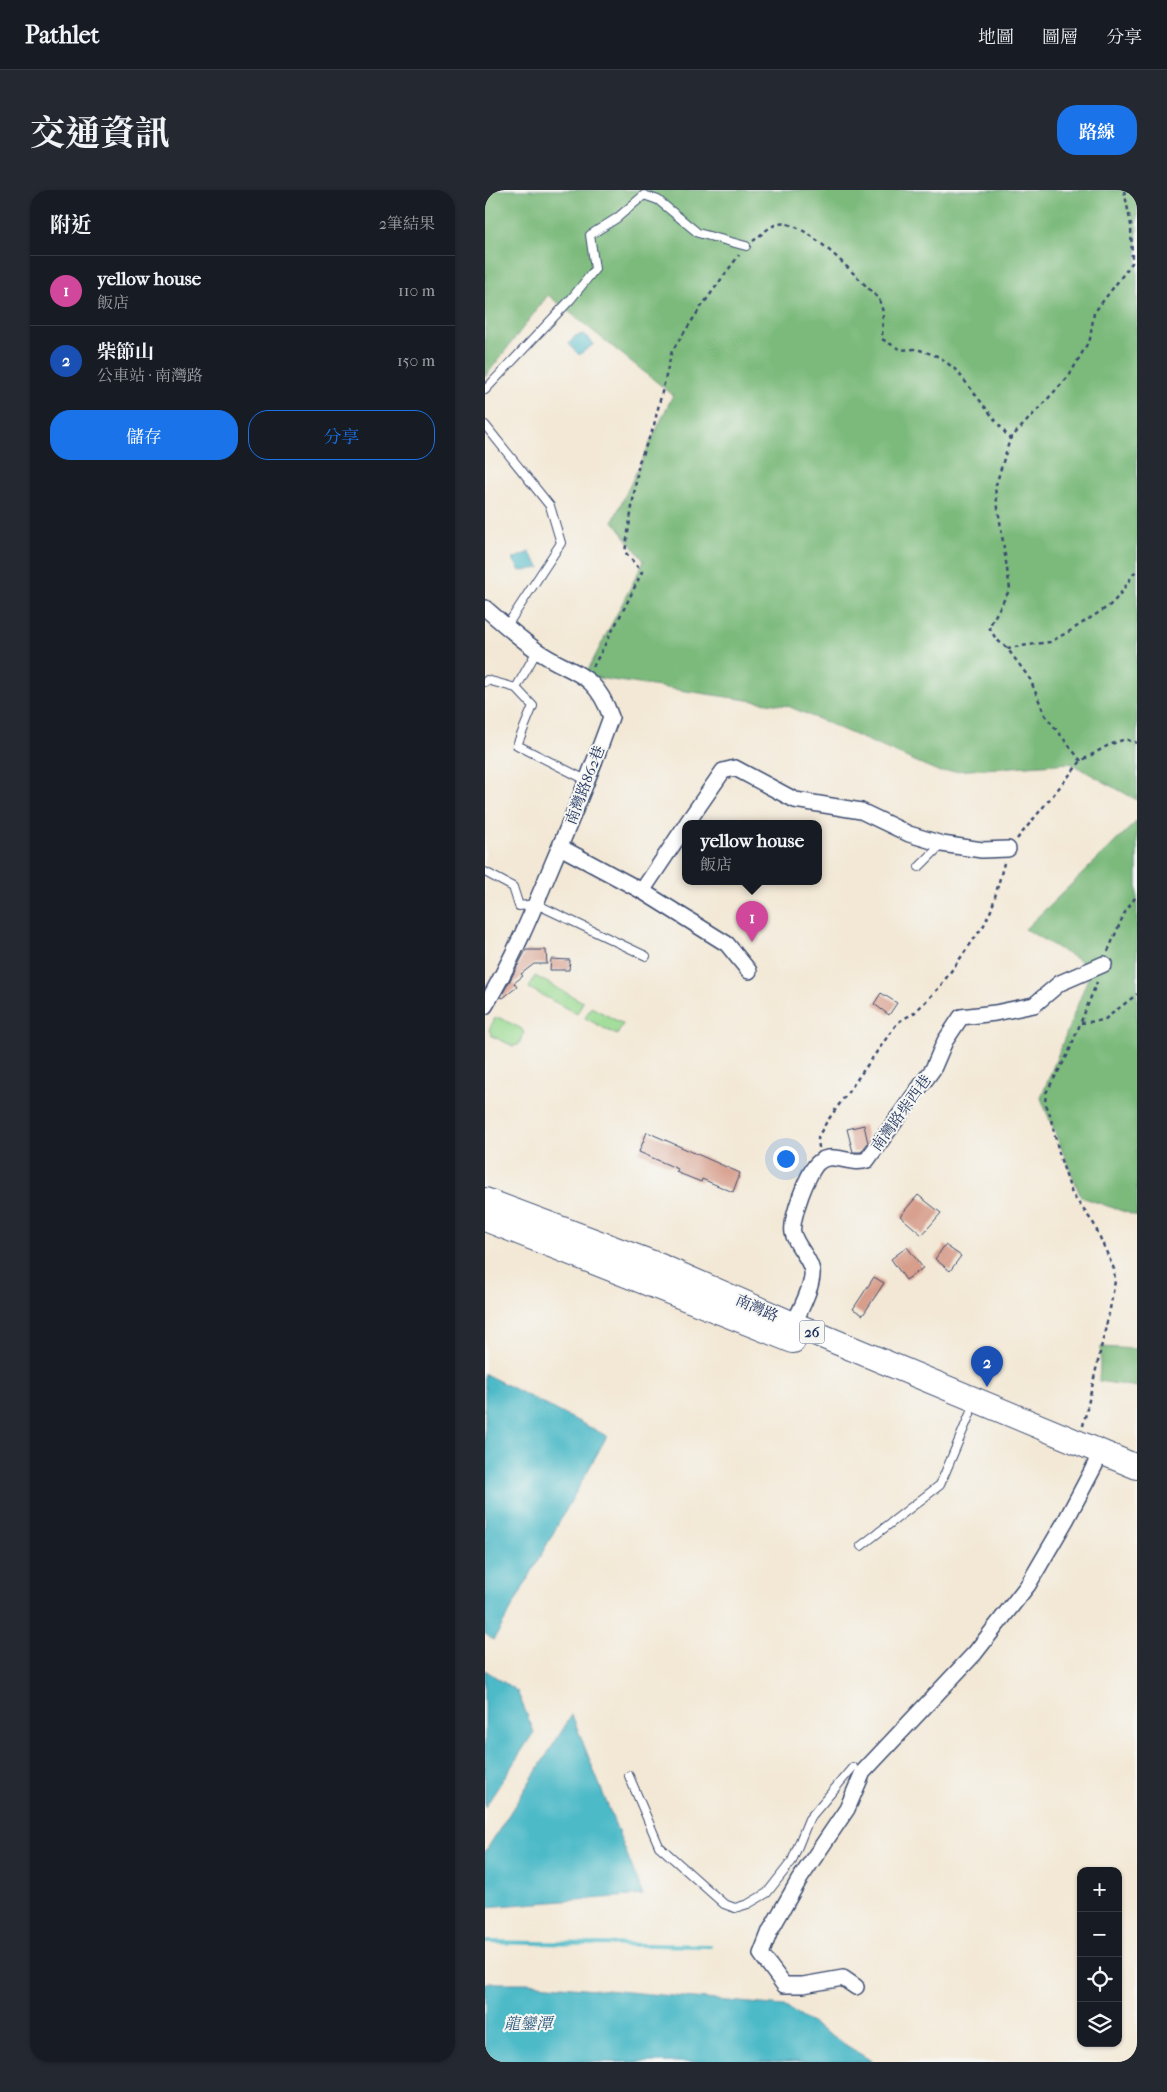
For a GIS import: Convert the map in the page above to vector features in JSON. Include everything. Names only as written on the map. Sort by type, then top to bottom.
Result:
[{"type":"main road","name":"南灣路","points":[[485,1200],[658,1265],[790,1331],[971,1414],[1137,1467]]},
{"type":"main road","name":"南灣路","points":[[485,1219],[790,1331],[1091,1453],[1137,1482]]},
{"type":"street","name":"南灣路862巷","points":[[485,608],[537,651],[587,678],[601,693],[611,716],[588,781],[536,904],[517,947],[485,1006]]},
{"type":"street","points":[[689,820],[723,771],[735,768],[795,800],[861,811],[909,834],[942,844],[982,850],[1009,848]]},
{"type":"street","points":[[642,890],[682,830]]},
{"type":"street","points":[[560,847],[642,890],[727,944],[749,971]]},
{"type":"street","name":"南灣路柴西巷","points":[[819,1161],[832,1157],[858,1163],[867,1160],[933,1069],[945,1040],[961,1017],[995,1013],[1034,1005],[1060,983],[1104,964]]},
{"type":"street","points":[[790,1331],[811,1283],[812,1271],[793,1233],[794,1218],[811,1171],[819,1161]]},
{"type":"street","points":[[856,1987],[843,1978],[803,1985],[784,1985],[761,1954],[769,1931],[799,1880],[847,1810],[863,1772],[975,1652],[1028,1585],[1066,1520],[1091,1453]]},
{"type":"lane","points":[[485,390],[571,299],[595,269],[590,235],[617,218],[644,195],[658,200],[698,233],[746,246]]},
{"type":"lane","points":[[485,425],[550,506],[561,543],[507,627]]},
{"type":"lane","points":[[516,688],[537,651]]},
{"type":"lane","points":[[485,682],[487,680],[516,688],[533,706],[517,745],[588,781]]},
{"type":"lane","points":[[919,868],[942,844]]},
{"type":"lane","points":[[485,872],[513,887],[519,906],[536,904],[646,956]]},
{"type":"lane","points":[[861,1546],[940,1485],[971,1414]]},
{"type":"lane","points":[[629,1776],[659,1846],[724,1904],[735,1908],[748,1904],[767,1893],[792,1861],[809,1819],[853,1767]]},
{"type":"path","points":[[1081,761],[1045,715],[1030,679],[1007,648],[995,639],[989,628],[1010,589],[995,488],[1010,439],[1069,376],[1090,339],[1094,313],[1132,263],[1131,225],[1123,190]]},
{"type":"path","points":[[587,678],[642,572],[625,552],[627,528],[639,462],[653,429],[672,351],[701,307],[746,246],[777,224],[787,223],[800,228],[815,238],[879,299],[883,312],[882,339],[901,350],[917,349],[940,357],[957,371],[1010,439]]},
{"type":"path","points":[[1007,648],[1051,642],[1070,631],[1109,606],[1119,597],[1137,569]]},
{"type":"path","points":[[819,1161],[818,1137],[826,1123],[898,1022],[913,1013],[939,988],[983,925],[992,908],[1009,848],[1081,761],[1125,738],[1137,743]]},
{"type":"path","points":[[1091,1453],[1115,1281],[1114,1269],[1094,1224],[1072,1194],[1060,1157],[1049,1111],[1045,1103],[1046,1093],[1069,1054],[1124,914],[1137,895]]},
{"type":"path","points":[[1081,1023],[1104,1020],[1137,994]]},
{"type":"green space","points":[[485,190],[1137,190],[1137,800],[1070,763],[940,772],[788,706],[585,676],[644,561],[613,521],[673,395],[548,295],[485,377]]},
{"type":"green space","points":[[1137,821],[1137,1216],[1081,1197],[1041,1098],[1092,968],[1025,929]]},
{"type":"green space","points":[[535,976],[583,1002],[577,1014],[529,988]]},
{"type":"green space","points":[[591,1007],[623,1024],[617,1035],[585,1018]]},
{"type":"green space","points":[[495,1018],[500,1018],[522,1029],[524,1034],[518,1045],[513,1046],[492,1036],[489,1030]]},
{"type":"green space","points":[[1101,1347],[1137,1349],[1137,1387],[1099,1381]]},
{"type":"water","points":[[584,334],[594,344],[579,355],[569,344],[575,336]]},
{"type":"water","points":[[529,552],[540,568],[520,571],[513,559]]},
{"type":"water","points":[[485,1374],[607,1436],[494,1640],[485,1634]]},
{"type":"water","points":[[485,1670],[517,1691],[534,1732],[485,1807]]},
{"type":"water","points":[[572,1715],[643,1895],[485,1907],[485,1852]]},
{"type":"water","name":"龍鑾潭","points":[[485,1983],[527,1983],[784,2006],[873,2062],[485,2062]]},
{"type":"building","points":[[526,950],[546,950],[547,964],[534,964],[521,974],[523,976],[514,983],[517,987],[503,998],[501,997]]},
{"type":"building","points":[[551,959],[570,960],[569,970],[550,970]]},
{"type":"building","points":[[881,993],[897,1003],[889,1015],[874,1004]]},
{"type":"building","points":[[864,1125],[868,1143],[861,1152],[853,1152],[847,1129]]},
{"type":"building","points":[[647,1132],[740,1173],[733,1192],[702,1179],[701,1182],[676,1172],[678,1169],[639,1152]]},
{"type":"building","points":[[918,1195],[941,1213],[922,1235],[900,1216]]},
{"type":"building","points":[[945,1245],[961,1256],[950,1271],[935,1259]]},
{"type":"building","points":[[907,1247],[923,1268],[906,1280],[891,1259]]},
{"type":"building","points":[[874,1277],[884,1283],[863,1315],[853,1309]]},
{"type":"waterway","points":[[485,1942],[710,1946]]},
{"type":"place","name":"yellow house","points":[[752,942]]},
{"type":"place","name":"柴節山","points":[[987,1387]]}]
